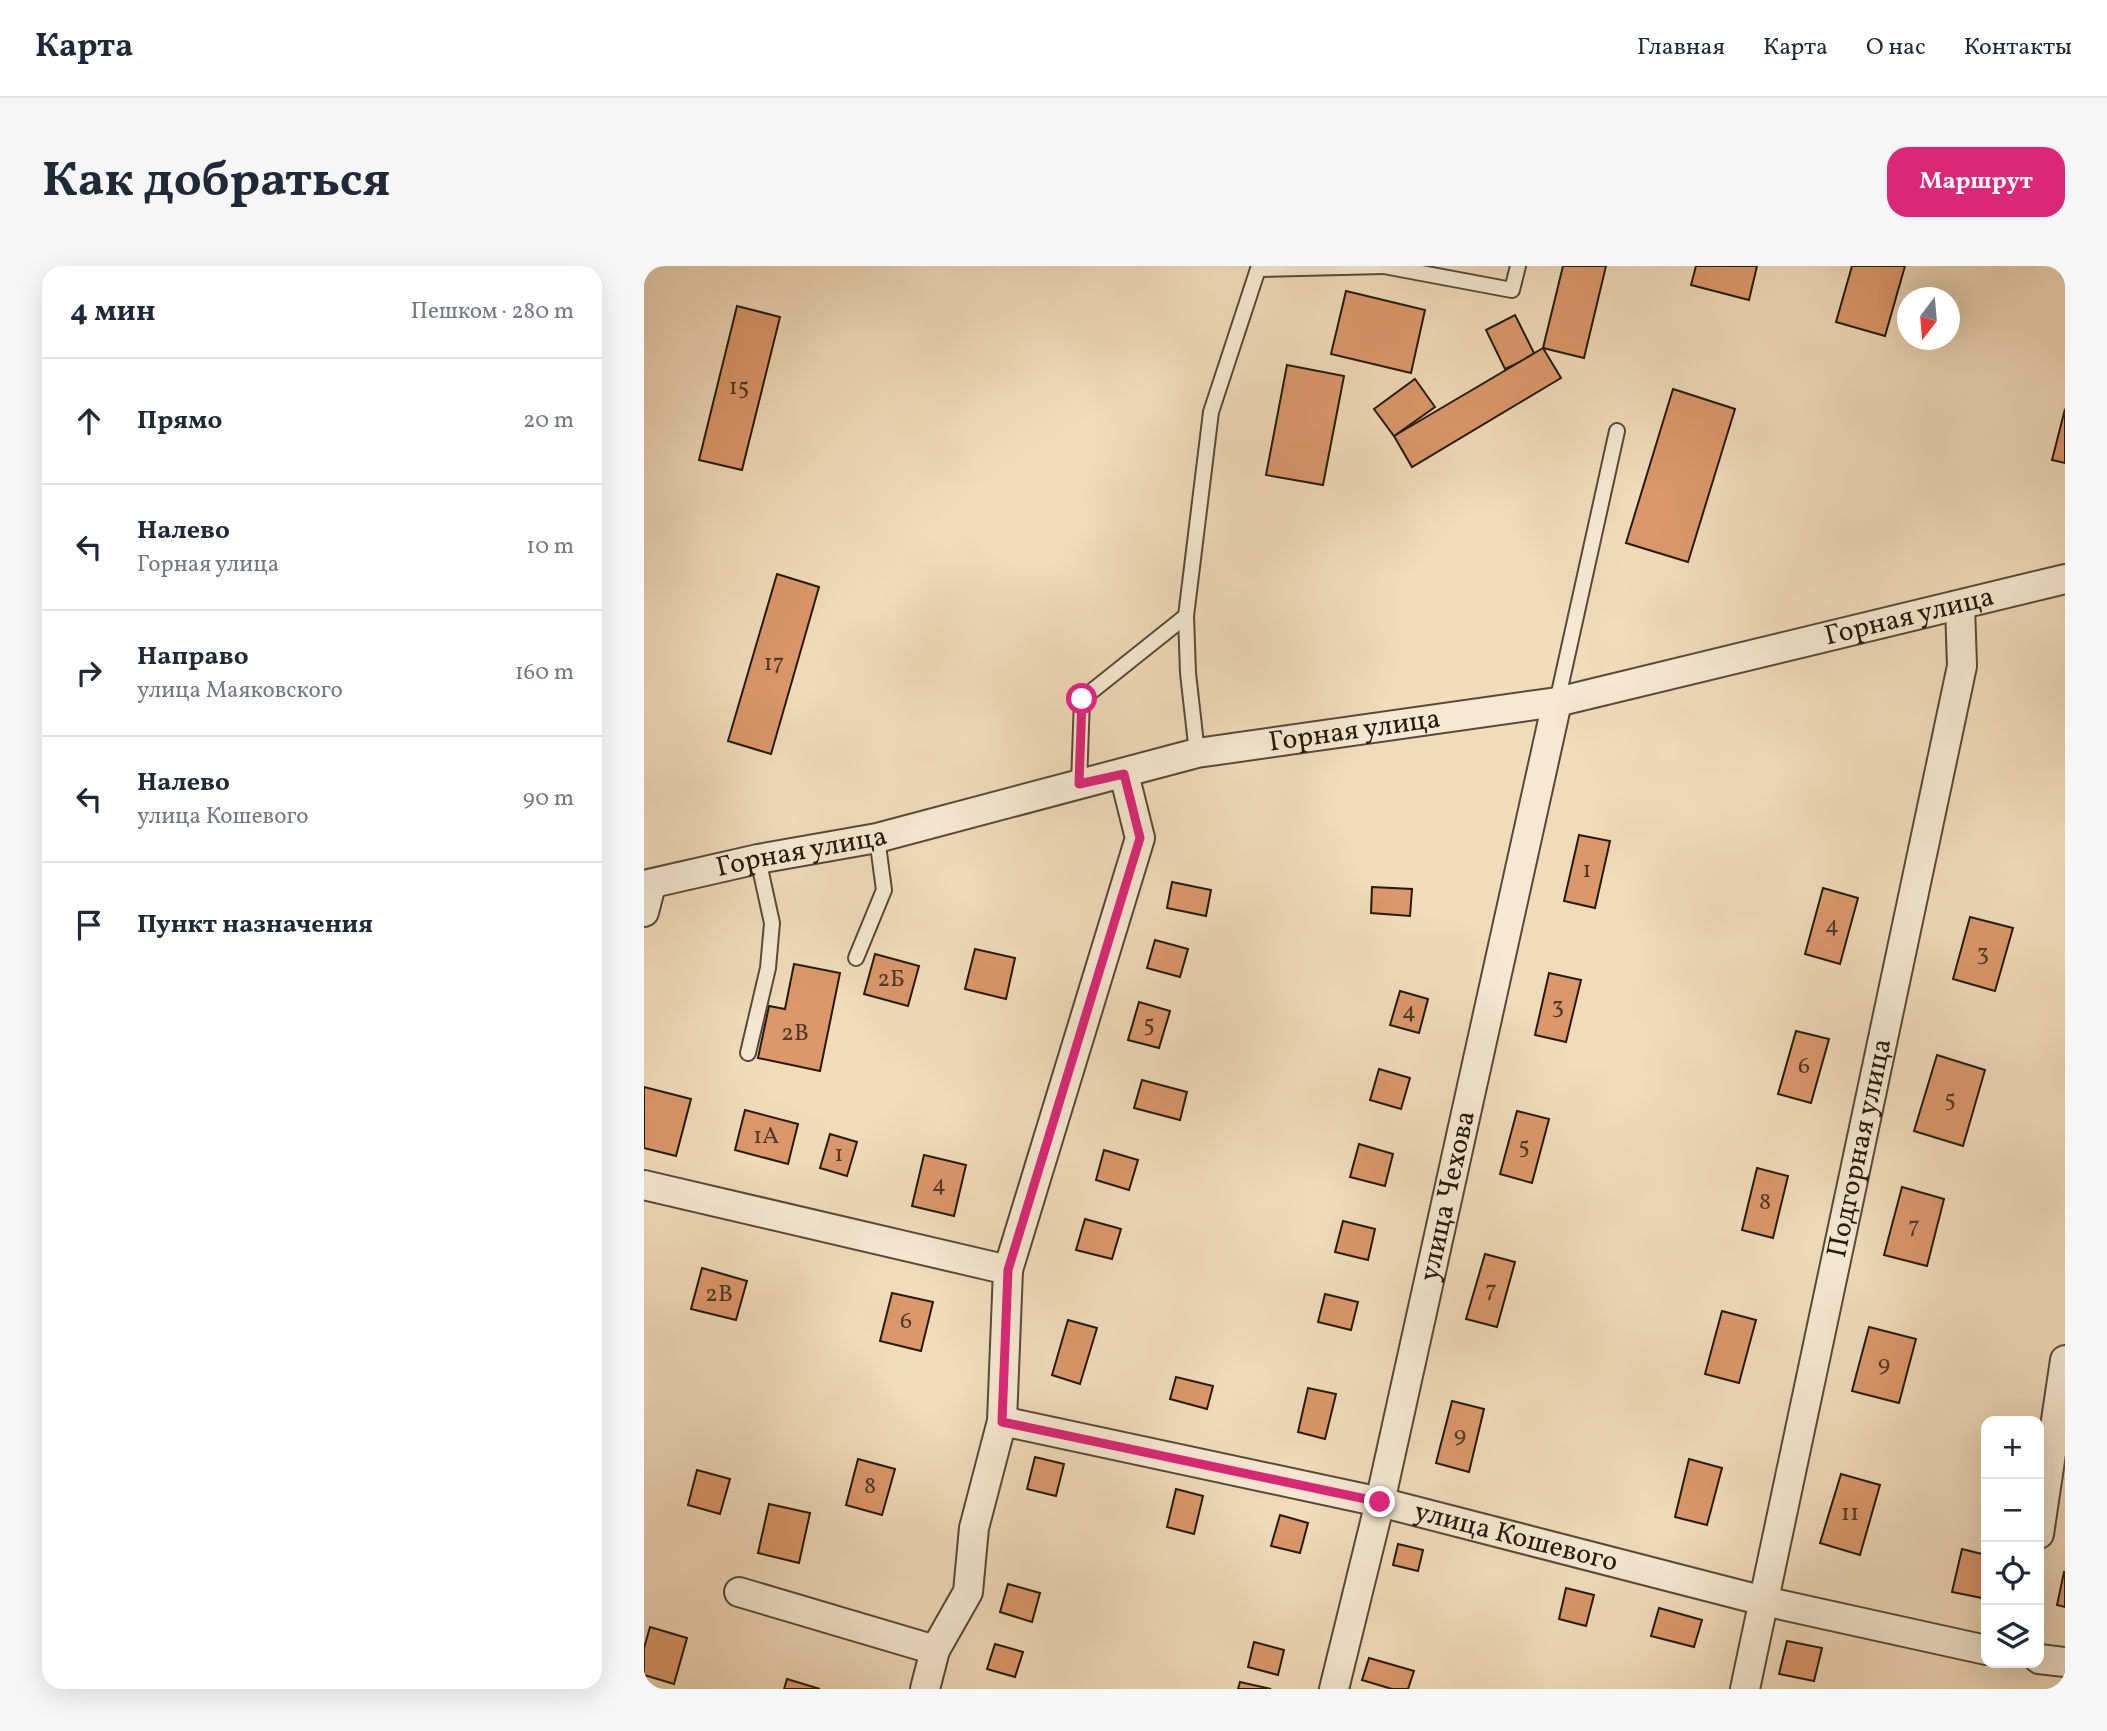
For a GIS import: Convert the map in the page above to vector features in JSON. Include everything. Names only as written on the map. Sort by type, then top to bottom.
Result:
[{"type":"street","name":"Горная улица","points":[[646,894],[758,859],[877,838],[1197,753],[1557,702],[2065,579]]},
{"type":"street","name":"Подгорная улица","points":[[1745,1689],[1962,666],[1960,606]]},
{"type":"street","name":"улица Чехова","points":[[1334,1689],[1380,1502],[1557,702]]},
{"type":"street","points":[[925,1689],[935,1650],[968,1592],[974,1528],[1002,1422],[1008,1270],[1140,838],[1124,774]]},
{"type":"street","points":[[644,1185],[1008,1270]]},
{"type":"street","points":[[2044,1501],[2065,1360]]},
{"type":"street","name":"улица Кошевого","points":[[1002,1422],[1380,1502],[1764,1601],[1981,1649]]},
{"type":"street","points":[[739,1592],[935,1650]]},
{"type":"street","points":[[2044,1660],[2065,1662]]},
{"type":"lane","points":[[1197,753],[1188,673],[1186,616],[1212,412],[1258,269],[1384,266],[1512,290],[1518,266]]},
{"type":"lane","points":[[1557,702],[1617,431]]},
{"type":"lane","points":[[1079,784],[1082,699],[1186,616]]},
{"type":"lane","points":[[856,958],[884,890],[877,838]]},
{"type":"lane","points":[[748,1053],[768,968],[772,923],[758,859]]},
{"type":"building","points":[[1563,266],[1606,266],[1584,358],[1543,348]]},
{"type":"building","points":[[1696,266],[1757,266],[1749,300],[1691,285]]},
{"type":"building","points":[[1852,266],[1905,266],[1885,336],[1836,322]]},
{"type":"building","points":[[1346,291],[1425,310],[1411,373],[1331,354]]},
{"type":"building","points":[[737,306],[780,317],[742,470],[699,460]]},
{"type":"building","points":[[1515,315],[1535,355],[1505,369],[1486,330]]},
{"type":"building","points":[[1543,348],[1561,378],[1412,467],[1394,436]]},
{"type":"building","points":[[1287,365],[1344,376],[1323,485],[1266,475]]},
{"type":"building","points":[[1415,379],[1435,407],[1394,436],[1374,409]]},
{"type":"building","points":[[1673,389],[1735,409],[1688,562],[1626,543]]},
{"type":"building","points":[[2065,409],[2065,463],[2052,460]]},
{"type":"building","points":[[777,574],[819,587],[771,754],[728,741]]},
{"type":"building","points":[[1579,835],[1610,841],[1595,908],[1564,901]]},
{"type":"building","points":[[1172,882],[1211,890],[1206,916],[1167,908]]},
{"type":"building","points":[[1372,887],[1412,889],[1410,916],[1371,913]]},
{"type":"building","points":[[1823,888],[1858,898],[1840,964],[1805,954]]},
{"type":"building","points":[[1970,917],[2013,928],[1995,991],[1953,979]]},
{"type":"building","points":[[1155,940],[1188,949],[1180,977],[1147,968]]},
{"type":"building","points":[[975,949],[1015,958],[1006,999],[965,989]]},
{"type":"building","points":[[875,954],[919,966],[908,1006],[864,994]]},
{"type":"building","points":[[794,964],[840,973],[820,1071],[758,1058],[769,1006],[785,1009]]},
{"type":"building","points":[[1549,973],[1581,980],[1566,1042],[1535,1035]]},
{"type":"building","points":[[1400,991],[1428,999],[1419,1033],[1390,1025]]},
{"type":"building","points":[[1139,1002],[1170,1011],[1159,1048],[1128,1040]]},
{"type":"building","points":[[1796,1031],[1829,1039],[1811,1103],[1778,1094]]},
{"type":"building","points":[[1937,1055],[1985,1070],[1963,1146],[1914,1131]]},
{"type":"building","points":[[1379,1069],[1410,1078],[1401,1109],[1370,1100]]},
{"type":"building","points":[[1142,1080],[1187,1092],[1180,1120],[1134,1108]]},
{"type":"building","points":[[644,1087],[691,1099],[676,1156],[644,1148]]},
{"type":"building","points":[[745,1110],[798,1124],[788,1164],[735,1150]]},
{"type":"building","points":[[1517,1111],[1549,1119],[1532,1183],[1500,1174]]},
{"type":"building","points":[[830,1134],[857,1142],[847,1176],[820,1168]]},
{"type":"building","points":[[1359,1144],[1393,1154],[1385,1186],[1350,1177]]},
{"type":"building","points":[[1104,1150],[1138,1160],[1129,1190],[1096,1180]]},
{"type":"building","points":[[924,1155],[966,1165],[954,1216],[912,1206]]},
{"type":"building","points":[[1757,1168],[1788,1176],[1773,1238],[1742,1230]]},
{"type":"building","points":[[1902,1187],[1944,1199],[1927,1266],[1884,1255]]},
{"type":"building","points":[[1085,1219],[1121,1229],[1112,1259],[1076,1250]]},
{"type":"building","points":[[1343,1221],[1375,1229],[1368,1260],[1335,1252]]},
{"type":"building","points":[[1485,1254],[1515,1262],[1497,1327],[1466,1319]]},
{"type":"building","points":[[702,1268],[747,1281],[736,1320],[691,1309]]},
{"type":"building","points":[[892,1293],[933,1302],[921,1351],[880,1341]]},
{"type":"building","points":[[1325,1294],[1358,1302],[1351,1330],[1318,1322]]},
{"type":"building","points":[[1722,1311],[1756,1320],[1739,1383],[1705,1374]]},
{"type":"building","points":[[1068,1320],[1097,1328],[1080,1384],[1052,1375]]},
{"type":"building","points":[[1869,1327],[1916,1339],[1899,1403],[1852,1391]]},
{"type":"building","points":[[1176,1377],[1213,1386],[1207,1409],[1170,1399]]},
{"type":"building","points":[[1308,1388],[1336,1394],[1325,1439],[1298,1432]]},
{"type":"building","points":[[1452,1401],[1484,1409],[1469,1472],[1436,1463]]},
{"type":"building","points":[[1035,1457],[1064,1464],[1056,1496],[1027,1489]]},
{"type":"building","points":[[858,1459],[895,1469],[882,1515],[846,1505]]},
{"type":"building","points":[[1689,1459],[1722,1468],[1707,1525],[1675,1517]]},
{"type":"building","points":[[697,1470],[730,1479],[720,1514],[688,1505]]},
{"type":"building","points":[[1841,1474],[1880,1485],[1860,1555],[1820,1543]]},
{"type":"building","points":[[1176,1489],[1203,1496],[1194,1534],[1167,1527]]},
{"type":"building","points":[[769,1504],[810,1513],[799,1563],[758,1553]]},
{"type":"building","points":[[1280,1515],[1308,1523],[1300,1553],[1271,1546]]},
{"type":"building","points":[[1398,1544],[1423,1550],[1418,1571],[1393,1565]]},
{"type":"building","points":[[1962,1549],[1981,1554],[1981,1598],[1952,1592]]},
{"type":"building","points":[[2065,1572],[2065,1607],[2057,1605]]},
{"type":"building","points":[[1008,1584],[1040,1593],[1032,1622],[1000,1612]]},
{"type":"building","points":[[1566,1588],[1594,1595],[1586,1626],[1559,1619]]},
{"type":"building","points":[[1659,1608],[1702,1620],[1694,1647],[1651,1636]]},
{"type":"building","points":[[650,1627],[687,1638],[674,1684],[644,1675],[644,1648]]},
{"type":"building","points":[[1787,1641],[1822,1648],[1814,1681],[1779,1674]]},
{"type":"building","points":[[1254,1642],[1284,1650],[1278,1675],[1248,1667]]},
{"type":"building","points":[[995,1644],[1023,1652],[1015,1677],[987,1669]]},
{"type":"building","points":[[1369,1658],[1414,1671],[1408,1689],[1392,1689],[1362,1680]]},
{"type":"building","points":[[787,1679],[820,1689],[784,1689]]},
{"type":"building","points":[[1240,1682],[1271,1689],[1238,1689]]},
{"type":"route","points":[[1082,699],[1079,784],[1124,774],[1140,838],[1008,1270],[1002,1422],[1380,1502]]}]
